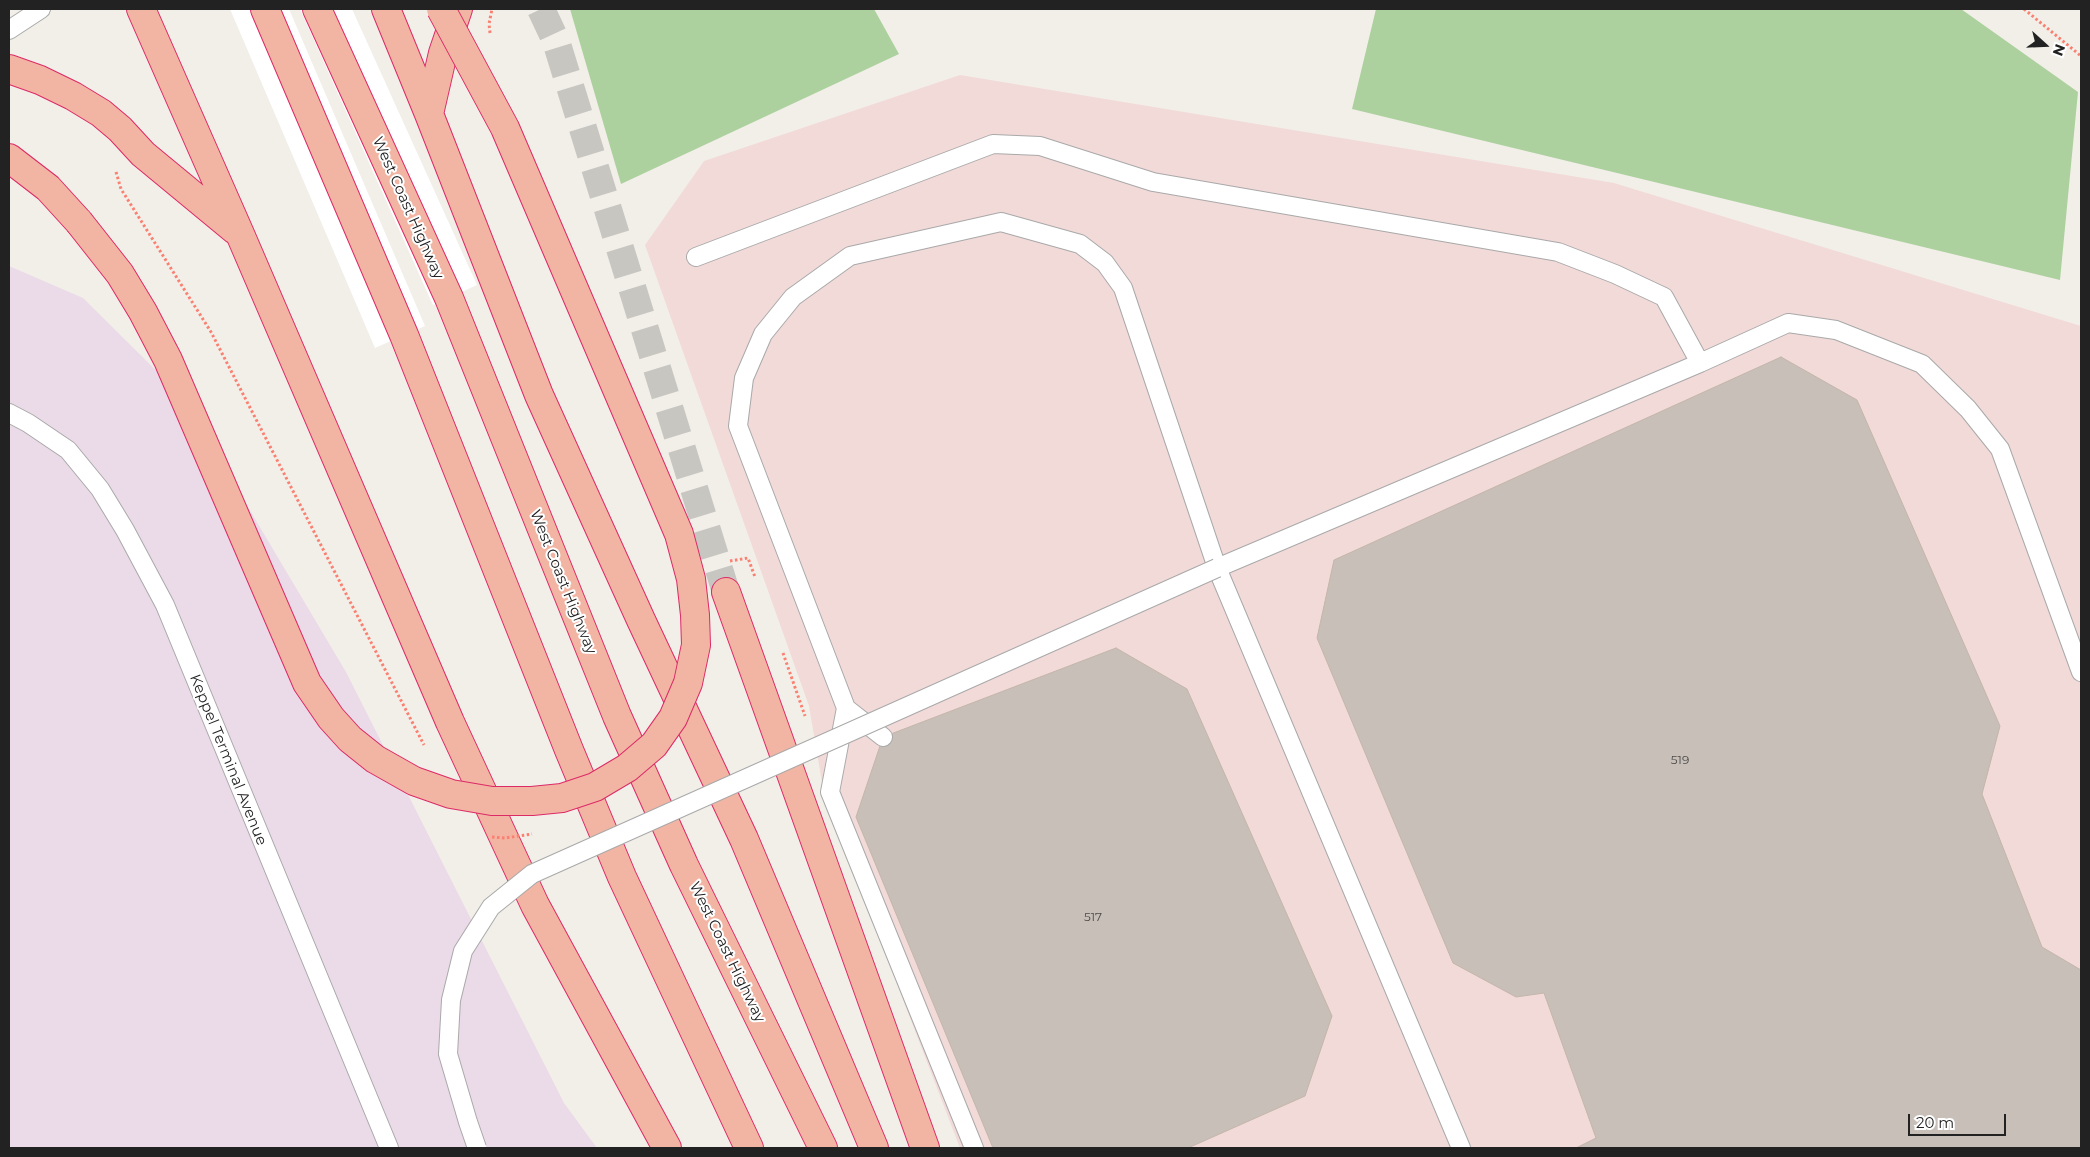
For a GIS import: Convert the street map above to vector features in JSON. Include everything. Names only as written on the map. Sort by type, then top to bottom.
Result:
[{"type":"highway","points":[[141,9],[450,722],[535,905],[667,1148]]},
{"type":"highway","points":[[265,9],[404,335],[569,750],[618,868],[749,1148]]},
{"type":"highway","name":"West Coast Highway","points":[[317,9],[449,298],[617,716],[684,864],[823,1148]]},
{"type":"highway","points":[[386,9],[539,396],[641,620],[744,839],[874,1148]]},
{"type":"highway","points":[[9,158],[48,188],[79,222],[120,274],[143,312],[168,360],[308,683],[331,718],[350,738],[375,758],[414,781],[451,794],[492,801],[532,801],[562,798],[595,787],[627,768],[654,745],[673,718],[688,683],[696,645],[691,579],[680,534],[505,128],[441,9]]},
{"type":"highway","points":[[429,114],[443,53],[458,9]]},
{"type":"highway","points":[[9,69],[40,80],[73,96],[101,113],[120,129],[143,154],[240,234]]},
{"type":"highway","points":[[726,592],[925,1148]]},
{"type":"lane","points":[[9,30],[41,9]]},
{"type":"lane","points":[[696,258],[993,144],[1040,146],[1153,182],[1558,252],[1615,274],[1664,297],[1700,363]]},
{"type":"lane","points":[[883,737],[846,708],[738,426],[744,378],[763,334],[793,297],[850,256],[1001,222],[1080,244],[1105,263],[1123,288],[1216,568],[1461,1148]]},
{"type":"lane","points":[[477,1148],[448,1054],[451,1000],[463,951],[491,907],[532,874],[1216,568],[1700,363],[1788,323],[1836,330],[1922,364],[1968,409],[2000,448],[2081,672]]},
{"type":"lane","name":"Keppel Terminal Avenue","points":[[9,413],[28,423],[68,450],[100,489],[125,530],[165,605],[389,1148]]},
{"type":"lane","points":[[846,708],[830,792],[974,1148]]},
{"type":"path","points":[[2024,9],[2081,56]]},
{"type":"path","points":[[113,164],[121,189],[211,332],[425,747]]},
{"type":"shaded area","points":[[960,75],[1614,183],[2081,326],[2081,1148],[960,1148],[824,794],[809,706],[645,245],[704,161]]},
{"type":"shaded area","points":[[9,266],[83,298],[182,396],[346,672],[564,1103],[597,1148],[9,1148]]},
{"type":"green space","points":[[570,9],[874,9],[899,54],[621,184]]},
{"type":"green space","points":[[1376,9],[1961,9],[2078,92],[2060,280],[1352,109]]},
{"type":"pier","points":[[230,9],[289,9],[425,326],[375,348]]},
{"type":"pier","points":[[300,9],[352,9],[477,285],[433,305]]},
{"type":"building","points":[[1781,357],[1857,400],[2000,726],[1982,794],[2042,947],[2081,970],[2081,1148],[1576,1148],[1596,1138],[1544,993],[1516,997],[1453,963],[1317,638],[1334,560]]},
{"type":"building","points":[[1116,648],[1187,689],[1332,1016],[1305,1096],[1188,1148],[993,1148],[856,817],[883,737]]},
{"type":"tunnel","points":[[541,9],[556,41],[726,592]]}]
